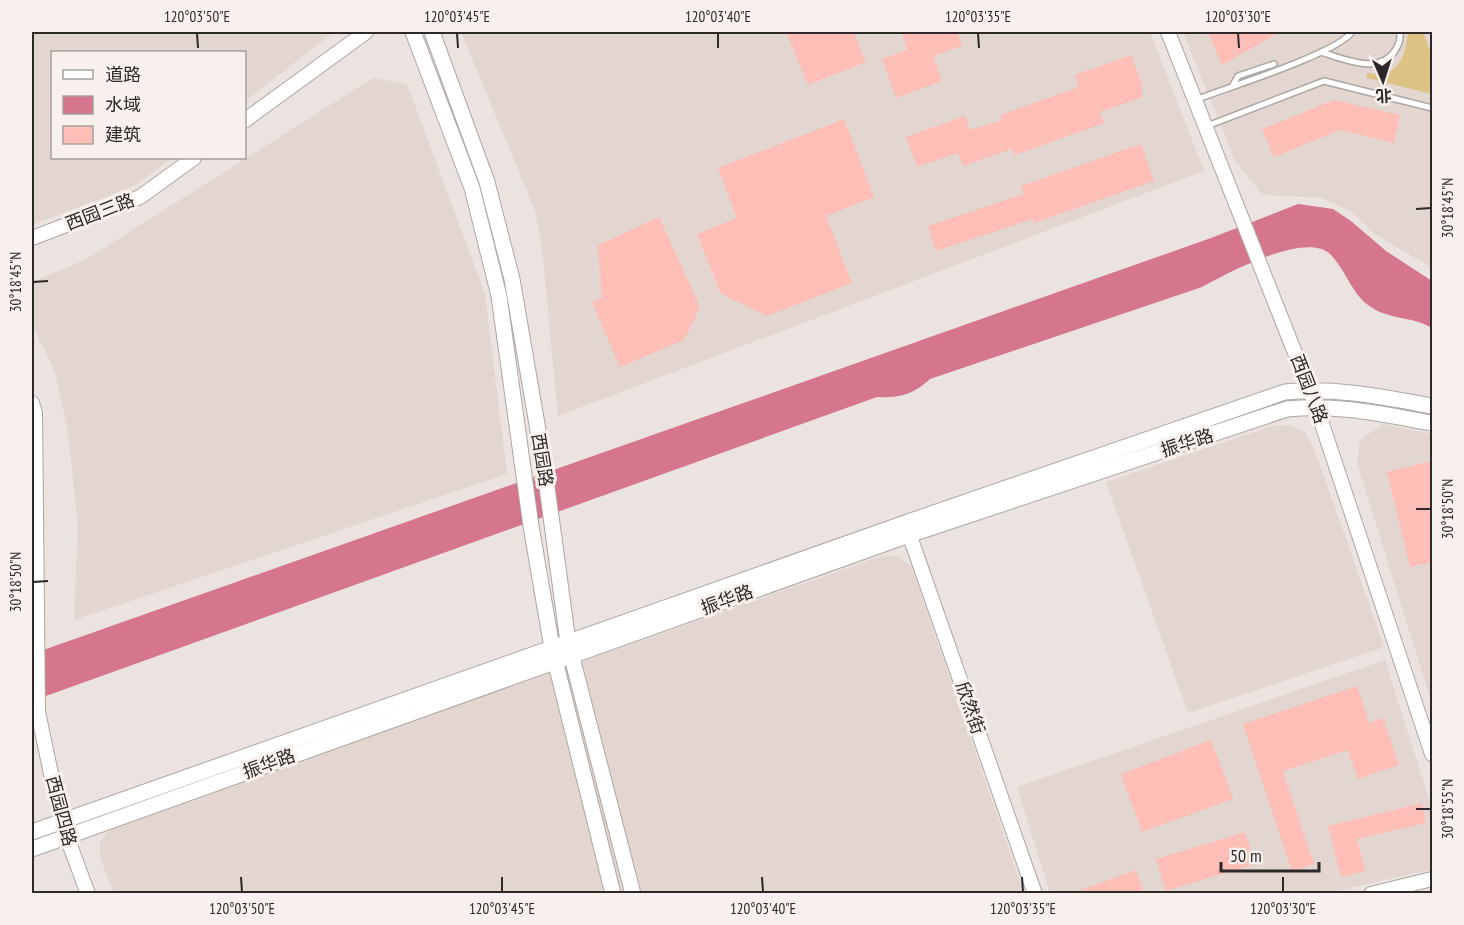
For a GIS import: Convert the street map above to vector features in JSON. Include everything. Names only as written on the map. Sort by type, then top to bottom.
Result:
[{"type":"main road","name":"西园路","points":[[413,32],[472,188],[494,274],[531,526],[554,655],[613,894]]},
{"type":"main road","name":"西园路","points":[[432,32],[487,182],[512,279],[552,522],[570,649],[633,894]]},
{"type":"main road","name":"振华路","points":[[32,849],[570,649],[1285,392],[1310,390],[1349,392],[1432,406]]},
{"type":"main road","name":"振华路","points":[[907,529],[1287,409],[1316,406],[1340,407],[1432,423]]},
{"type":"main road","name":"振华路","points":[[32,832],[554,655]]},
{"type":"street","points":[[246,120],[366,32]]},
{"type":"street","name":"西园八路","points":[[1167,32],[1316,406],[1432,754]]},
{"type":"street","name":"西园三路","points":[[32,238],[140,197],[193,159]]},
{"type":"street","name":"西园四路","points":[[32,403],[35,413],[38,712],[61,821],[88,894]]},
{"type":"street","name":"欣然街","points":[[907,529],[1035,894]]},
{"type":"street","points":[[1371,894],[1432,879]]},
{"type":"lane","points":[[1195,100],[1321,52],[1352,32]]},
{"type":"lane","points":[[1321,52],[1370,64],[1384,62],[1393,54],[1400,42],[1400,32]]},
{"type":"lane","points":[[1233,86],[1238,76],[1274,64]]},
{"type":"lane","points":[[1206,126],[1324,81],[1432,108]]},
{"type":"shaded area","points":[[32,32],[334,32],[246,100],[246,51],[51,51],[51,159],[171,159],[136,185],[32,225]]},
{"type":"shaded area","points":[[461,32],[1150,32],[1204,171],[558,416],[543,258],[536,213]]},
{"type":"shaded area","points":[[1183,32],[1432,32],[1432,268],[1373,233],[1352,212],[1322,198],[1263,195],[1235,161]]},
{"type":"shaded area","points":[[1408,32],[1423,32],[1432,56],[1432,94],[1367,78],[1367,73],[1386,72],[1398,64],[1405,50]]},
{"type":"shaded area","points":[[373,78],[407,84],[485,294],[507,474],[74,620],[78,524],[68,432],[55,372],[32,324],[32,282],[85,260]]},
{"type":"shaded area","points":[[1383,424],[1432,434],[1432,704],[1357,463],[1360,440]]},
{"type":"shaded area","points":[[1290,425],[1305,432],[1316,454],[1384,647],[1188,713],[1106,482],[1273,426]]},
{"type":"shaded area","points":[[895,555],[911,566],[1024,893],[114,893],[100,858],[100,842],[113,826],[876,558]]},
{"type":"shaded area","points":[[1385,660],[1432,809],[1432,864],[1429,870],[1328,893],[1050,893],[1017,787]]},
{"type":"water","points":[[1298,204],[1333,209],[1386,251],[1432,281],[1432,328],[1417,321],[1375,310],[1357,294],[1330,254],[1319,248],[1303,247],[1286,251],[1247,264],[1202,287],[930,379],[918,389],[905,394],[877,397],[32,701],[32,654],[1211,238]]},
{"type":"building","points":[[786,32],[853,32],[866,62],[808,85]]},
{"type":"building","points":[[911,32],[957,32],[962,46],[933,56],[942,81],[896,98],[882,59],[908,50],[902,35]]},
{"type":"building","points":[[1208,32],[1280,32],[1222,65]]},
{"type":"building","points":[[1131,55],[1142,84],[1142,97],[1100,112],[1104,123],[1015,155],[1012,149],[963,166],[958,153],[917,167],[906,137],[965,116],[970,130],[1002,120],[1000,115],[1079,87],[1075,75]]},
{"type":"building","points":[[1334,100],[1400,115],[1394,143],[1340,130],[1274,157],[1262,129]]},
{"type":"building","points":[[844,119],[874,197],[826,216],[852,283],[767,316],[721,294],[697,234],[737,218],[718,168]]},
{"type":"building","points":[[1141,144],[1154,181],[1034,223],[1033,219],[936,251],[928,226],[1024,194],[1021,186]]},
{"type":"building","points":[[659,217],[700,307],[684,340],[620,367],[592,302],[602,298],[598,245]]},
{"type":"building","points":[[1432,461],[1432,562],[1410,567],[1387,472]]},
{"type":"building","points":[[1357,686],[1369,723],[1383,718],[1399,765],[1358,779],[1348,750],[1283,771],[1314,864],[1292,872],[1243,724]]},
{"type":"building","points":[[1211,740],[1233,799],[1142,832],[1121,774]]},
{"type":"building","points":[[1422,803],[1426,823],[1357,839],[1365,871],[1341,877],[1328,826]]},
{"type":"building","points":[[1245,832],[1255,864],[1166,891],[1156,859]]},
{"type":"building","points":[[1136,870],[1144,894],[1075,894],[1075,892]]}]
